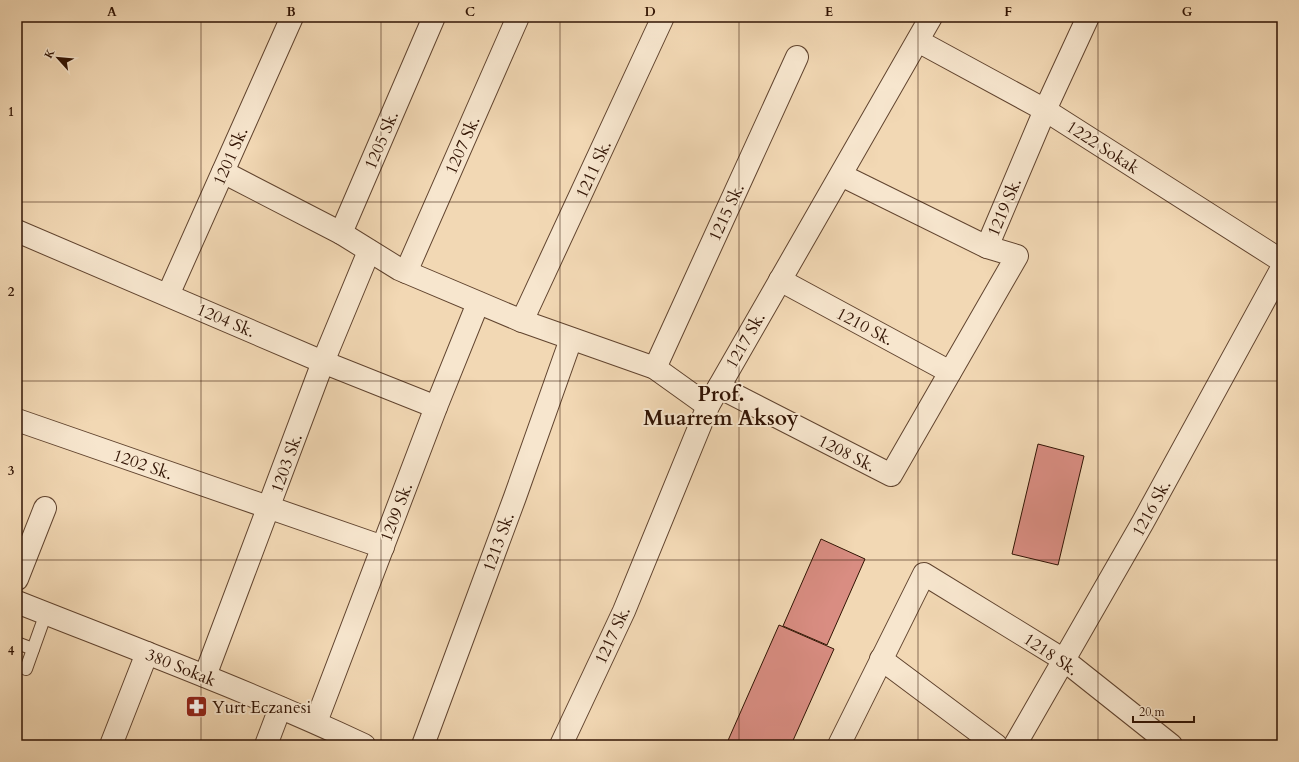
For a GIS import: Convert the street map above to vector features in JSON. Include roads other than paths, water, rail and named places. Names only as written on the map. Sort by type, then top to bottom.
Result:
[{"type":"street","name":"1201 Sk.","points":[[168,295],[292,17]]},
{"type":"street","name":"1205 Sk.","points":[[341,233],[434,17]]},
{"type":"street","name":"1207 Sk.","points":[[406,272],[518,17]]},
{"type":"street","name":"1211 Sk.","points":[[522,321],[664,17]]},
{"type":"street","name":"1217 Sk.","points":[[561,745],[624,611],[708,406],[931,17]]},
{"type":"street","name":"1219 Sk.","points":[[891,475],[1017,256],[987,247],[1045,110],[1088,17]]},
{"type":"street","name":"1222 Sokak","points":[[918,41],[1045,110],[1282,262]]},
{"type":"street","name":"1215 Sk.","points":[[654,368],[798,57]]},
{"type":"street","points":[[223,172],[341,233],[399,269],[522,321],[654,368],[708,406]]},
{"type":"street","points":[[841,175],[987,247]]},
{"type":"street","name":"1204 Sk.","points":[[17,231],[323,362],[436,407]]},
{"type":"street","name":"1203 Sk.","points":[[205,676],[323,362],[369,250]]},
{"type":"street","name":"1216 Sk.","points":[[1015,745],[1143,522],[1282,268]]},
{"type":"street","name":"1210 Sk.","points":[[780,280],[950,372]]},
{"type":"street","name":"1209 Sk.","points":[[316,722],[436,407],[478,303]]},
{"type":"street","name":"1213 Sk.","points":[[423,745],[515,497],[571,339]]},
{"type":"street","name":"1208 Sk.","points":[[719,387],[891,475]]},
{"type":"street","name":"1202 Sk.","points":[[17,420],[383,547]]},
{"type":"street","points":[[17,580],[45,508]]},
{"type":"street","name":"1218 Sk.","points":[[881,659],[924,574],[1064,660],[1171,745]]},
{"type":"street","name":"380 Sokak","points":[[17,602],[205,676],[316,722],[364,745]]},
{"type":"street","points":[[111,745],[147,653]]},
{"type":"street","points":[[839,745],[881,659],[996,745]]},
{"type":"street","points":[[266,745],[280,708]]},
{"type":"lane","points":[[26,669],[46,613]]},
{"type":"lane","points":[[17,643],[33,649]]},
{"type":"place","name":"Yurt Eczanesi","points":[[197,707]]},
{"type":"district","name":"Prof. Muarrem Aksoy","points":[[721,406]]}]
